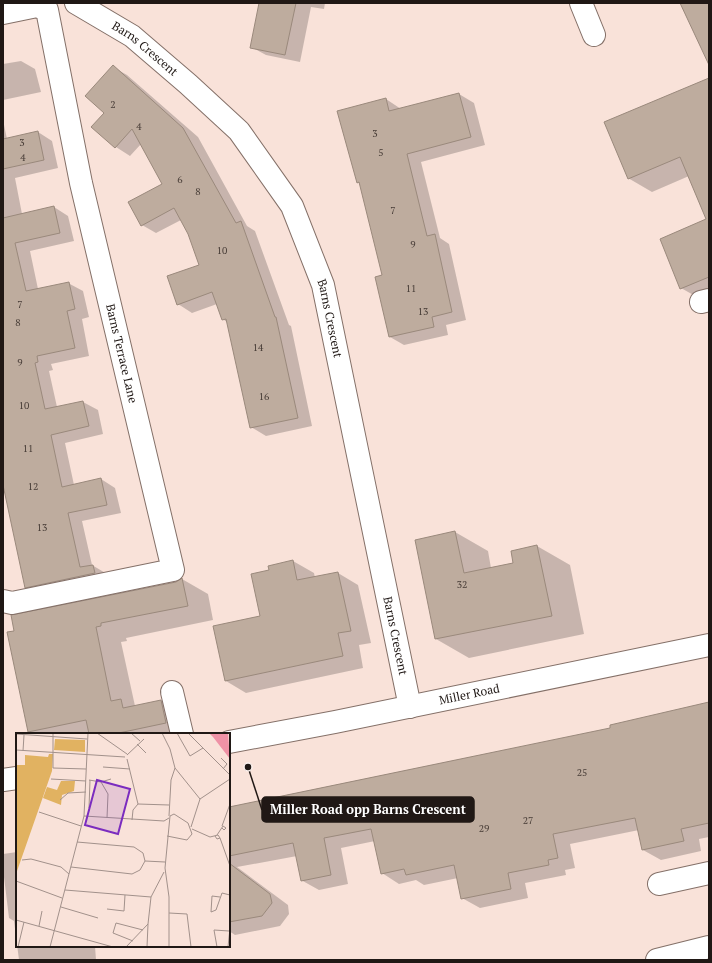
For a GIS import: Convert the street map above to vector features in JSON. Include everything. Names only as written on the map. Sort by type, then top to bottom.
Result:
[{"type":"street","name":"Barns Crescent","points":[[76,3],[99,9],[188,84],[239,131],[292,206],[323,285],[410,707]]},
{"type":"street","points":[[581,3],[594,35]]},
{"type":"street","name":"Barns Terrace Lane","points":[[3,13],[37,6],[47,10],[81,183],[173,570],[12,603],[3,600]]},
{"type":"street","name":"Miller Road","points":[[230,742],[410,707],[709,645]]},
{"type":"street","points":[[172,692],[182,733]]},
{"type":"street","points":[[3,780],[16,778]]},
{"type":"street","points":[[659,884],[709,873]]},
{"type":"street","points":[[657,960],[709,947]]},
{"type":"building","points":[[259,3],[296,3],[285,55],[250,48]]},
{"type":"building","points":[[680,3],[709,3],[709,65]]},
{"type":"building","points":[[113,65],[183,128],[236,223],[241,221],[276,317],[298,418],[250,428],[226,319],[222,320],[212,292],[177,305],[167,276],[199,265],[188,234],[174,208],[141,226],[128,202],[162,184],[132,129],[115,148],[91,127],[104,113],[85,96]]},
{"type":"building","points":[[709,78],[709,277],[680,289],[660,239],[706,219],[680,157],[628,179],[604,122]]},
{"type":"building","points":[[459,93],[471,137],[407,154],[427,236],[435,234],[452,312],[432,317],[434,327],[389,337],[375,277],[382,275],[359,182],[357,183],[337,111],[386,98],[389,111]]},
{"type":"building","points":[[38,131],[44,160],[3,169],[3,139]]},
{"type":"building","points":[[54,206],[60,233],[15,243],[26,291],[69,282],[75,309],[67,311],[75,348],[37,356],[38,362],[35,363],[45,409],[83,401],[89,426],[51,435],[62,487],[101,478],[107,505],[68,513],[80,567],[93,565],[95,573],[25,588],[3,485],[3,218]]},
{"type":"building","points":[[455,531],[464,573],[513,563],[511,551],[537,545],[552,616],[435,639],[415,540]]},
{"type":"building","points":[[293,560],[297,580],[338,572],[351,631],[338,633],[343,656],[225,681],[213,626],[260,616],[251,574],[269,570],[268,566]]},
{"type":"building","points":[[182,578],[188,606],[101,623],[101,626],[96,627],[111,701],[121,699],[123,708],[161,700],[166,723],[119,733],[89,733],[86,720],[28,732],[7,632],[14,631],[11,615],[176,582]]},
{"type":"building","points":[[709,702],[709,823],[681,829],[684,841],[642,850],[635,818],[553,834],[558,858],[548,860],[549,865],[508,873],[511,889],[461,899],[454,865],[406,875],[404,869],[381,874],[371,829],[324,838],[331,875],[301,881],[293,843],[230,856],[230,807],[610,728],[610,725]]},
{"type":"building","points":[[230,864],[270,894],[272,903],[262,916],[230,922]]},
{"type":"place","name":"Miller Road opp Barns Crescent","points":[[248,767]]}]
